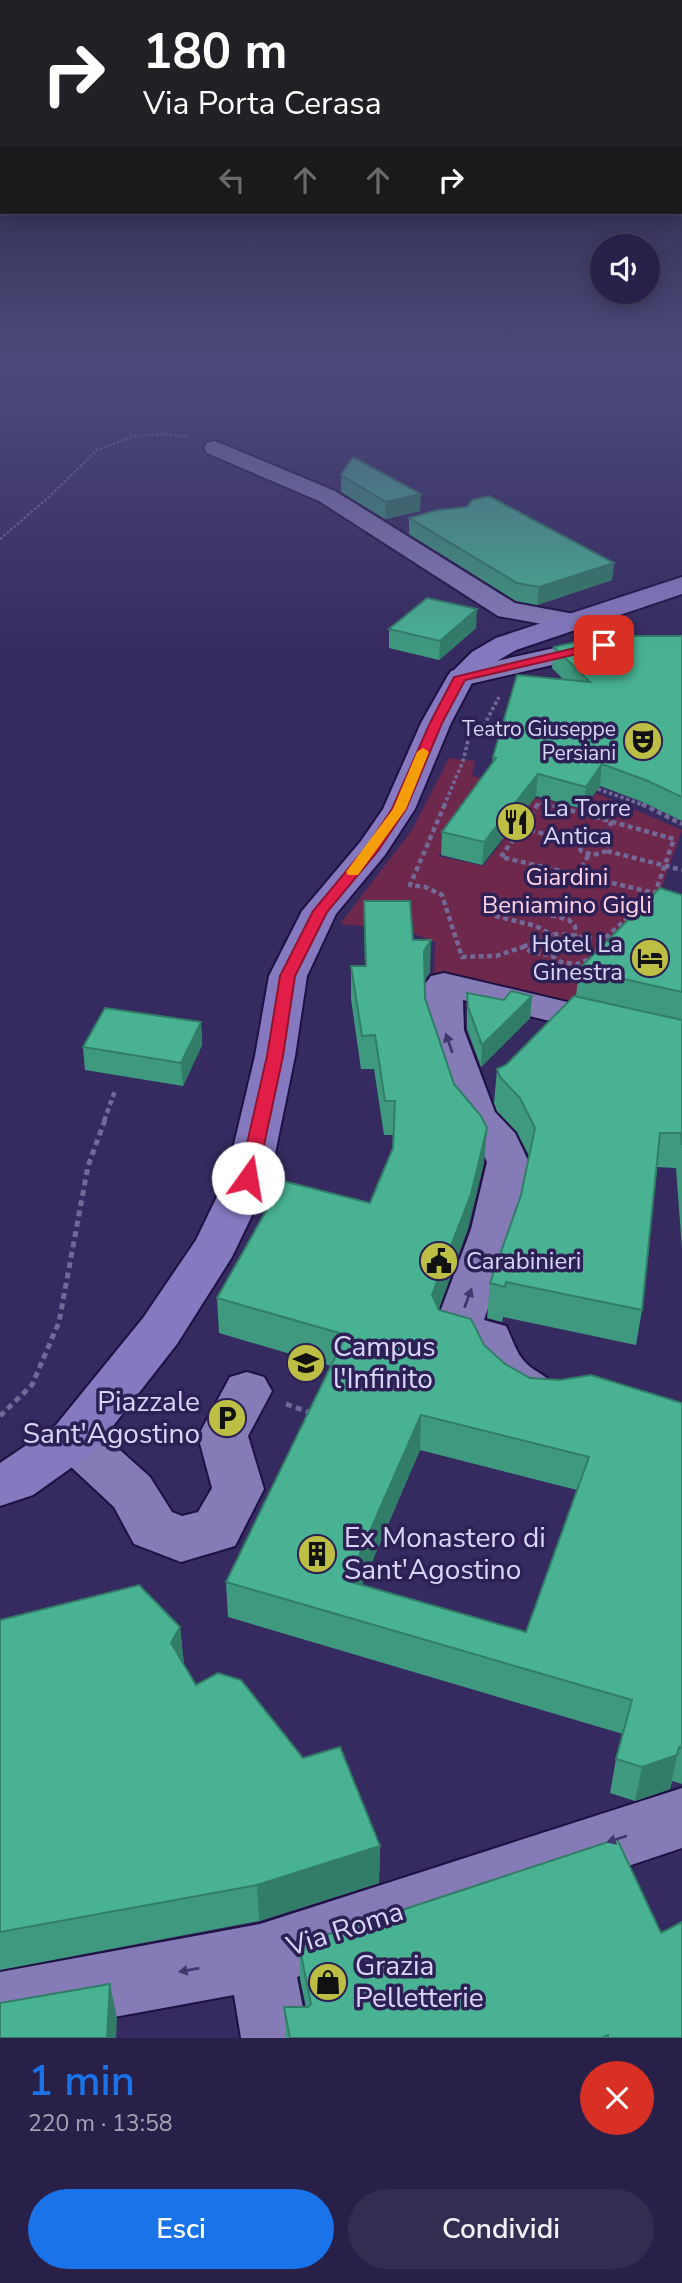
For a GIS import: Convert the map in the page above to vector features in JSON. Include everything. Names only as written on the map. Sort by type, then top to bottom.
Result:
[{"type":"main road","points":[[0,1485],[15,1480],[74,1439],[160,1331],[216,1246],[248,1178],[275,1056],[288,976],[320,911],[373,848],[399,809],[436,723],[460,677],[482,658],[506,644],[569,621],[682,586]]},
{"type":"street","points":[[243,460],[327,496],[507,610],[569,621]]},
{"type":"street","points":[[380,531],[414,523]]},
{"type":"street","points":[[460,677],[604,645],[682,646]]},
{"type":"street","points":[[574,1390],[549,1394],[523,1387],[510,1379],[496,1360],[489,1339],[457,1331],[493,1229],[508,1162],[500,1143],[476,1117],[483,1087],[445,1030],[444,984],[547,1028],[682,1041]]},
{"type":"street","points":[[74,1439],[132,1492],[153,1528],[181,1539],[216,1530],[238,1489],[223,1436],[247,1391]]},
{"type":"street","name":"Via Roma","points":[[0,2005],[260,1957],[682,1818]]},
{"type":"street","points":[[260,1957],[275,2038]]},
{"type":"path","points":[[0,539],[25,520],[84,460]]},
{"type":"path","points":[[501,694],[480,733],[470,734],[463,761],[410,885],[425,887],[442,895],[462,957],[496,956],[537,939],[547,940],[554,946],[550,955]]},
{"type":"path","points":[[592,786],[642,804],[682,824]]},
{"type":"path","points":[[523,947],[533,953],[550,955],[561,962],[576,964],[592,958],[603,940],[655,893],[674,839],[540,802],[501,858],[655,893]]},
{"type":"path","points":[[600,840],[612,822]]},
{"type":"path","points":[[522,828],[579,843],[586,839],[600,840],[608,846],[607,850]]},
{"type":"path","points":[[579,843],[579,848],[589,854],[601,854],[607,850],[682,870]]},
{"type":"path","points":[[578,875],[589,854]]},
{"type":"path","points":[[502,902],[569,920],[575,926],[575,936]]},
{"type":"path","points":[[495,916],[536,926],[552,935],[603,940]]},
{"type":"path","points":[[547,940],[552,935]]},
{"type":"path","points":[[0,1416],[32,1385],[59,1322],[88,1166],[115,1091]]},
{"type":"path","points":[[247,1391],[321,1416]]},
{"type":"green space","name":"Giardini Beniamino Gigli","points":[[449,758],[475,761],[472,776],[494,780],[438,856],[483,866],[503,841],[488,837],[511,811],[528,800],[549,801],[583,810],[596,793],[682,830],[651,918],[564,1009],[434,977],[435,942],[404,930],[340,924],[412,830]]},
{"type":"building","points":[[351,460],[359,460],[421,494],[386,502],[341,475]]},
{"type":"building","points":[[489,496],[614,563],[539,587],[517,583],[409,518],[438,510],[467,507],[472,500]]},
{"type":"building","points":[[427,598],[477,609],[440,641],[389,629]]},
{"type":"building","points":[[625,636],[682,636],[682,797],[602,764],[586,787],[538,774],[484,842],[442,832],[496,758],[493,757],[517,675],[590,682],[554,647],[592,638],[606,637],[623,641]]},
{"type":"building","points":[[660,888],[682,895],[682,992],[579,969]]},
{"type":"building","points":[[364,901],[410,901],[413,940],[431,940],[424,951],[425,998],[454,1084],[481,1116],[487,1128],[471,1194],[432,1295],[439,1310],[471,1319],[484,1345],[505,1364],[530,1378],[560,1380],[591,1375],[682,1403],[682,1748],[679,1747],[677,1755],[642,1767],[616,1759],[632,1700],[226,1582],[346,1335],[217,1298],[283,1181],[370,1203],[393,1148],[395,1101],[385,1101],[375,1035],[362,1036],[351,966],[366,966]],"holes":[[[421,1415],[589,1457],[526,1632],[348,1581]]]},
{"type":"building","points":[[511,991],[532,996],[482,1045],[468,1007],[467,993],[504,1000]]},
{"type":"building","points":[[574,996],[682,1020],[682,1145],[681,1133],[660,1133],[642,1310],[506,1282],[505,1287],[490,1283],[521,1195],[535,1128],[520,1098],[500,1077],[497,1069],[506,1065]]},
{"type":"building","points":[[105,1008],[201,1022],[181,1063],[83,1047]]},
{"type":"building","points":[[139,1585],[180,1627],[171,1643],[196,1685],[218,1673],[241,1680],[303,1758],[340,1747],[380,1846],[257,1885],[0,1932],[0,1620]]},
{"type":"building","points":[[617,1839],[661,1933],[682,1922],[682,2038],[608,2038],[608,2035],[602,2038],[290,2038],[284,2007],[308,2007],[311,2004],[299,1944]]},
{"type":"building","points":[[110,1984],[107,2038],[0,2038],[0,2003]]},
{"type":"slow traffic","points":[[353,872],[399,809],[423,752]]},
{"type":"place","name":"Teatro Giuseppe Persiani","points":[[643,741]]},
{"type":"place","name":"La Torre Antica","points":[[516,822]]},
{"type":"place","name":"Hotel La Ginestra","points":[[650,958]]},
{"type":"place","name":"Carabinieri","points":[[439,1261]]},
{"type":"place","name":"Campus l'Infinito","points":[[306,1363]]},
{"type":"place","name":"Piazzale Sant'Agostino","points":[[227,1418]]},
{"type":"place","name":"Ex Monastero di Sant'Agostino","points":[[317,1554]]},
{"type":"place","name":"Grazia Pelletterie","points":[[328,1982]]},
{"type":"route","points":[[248,1178],[275,1056],[288,976],[320,911],[373,848],[399,809],[436,723],[460,677],[604,645]]}]
